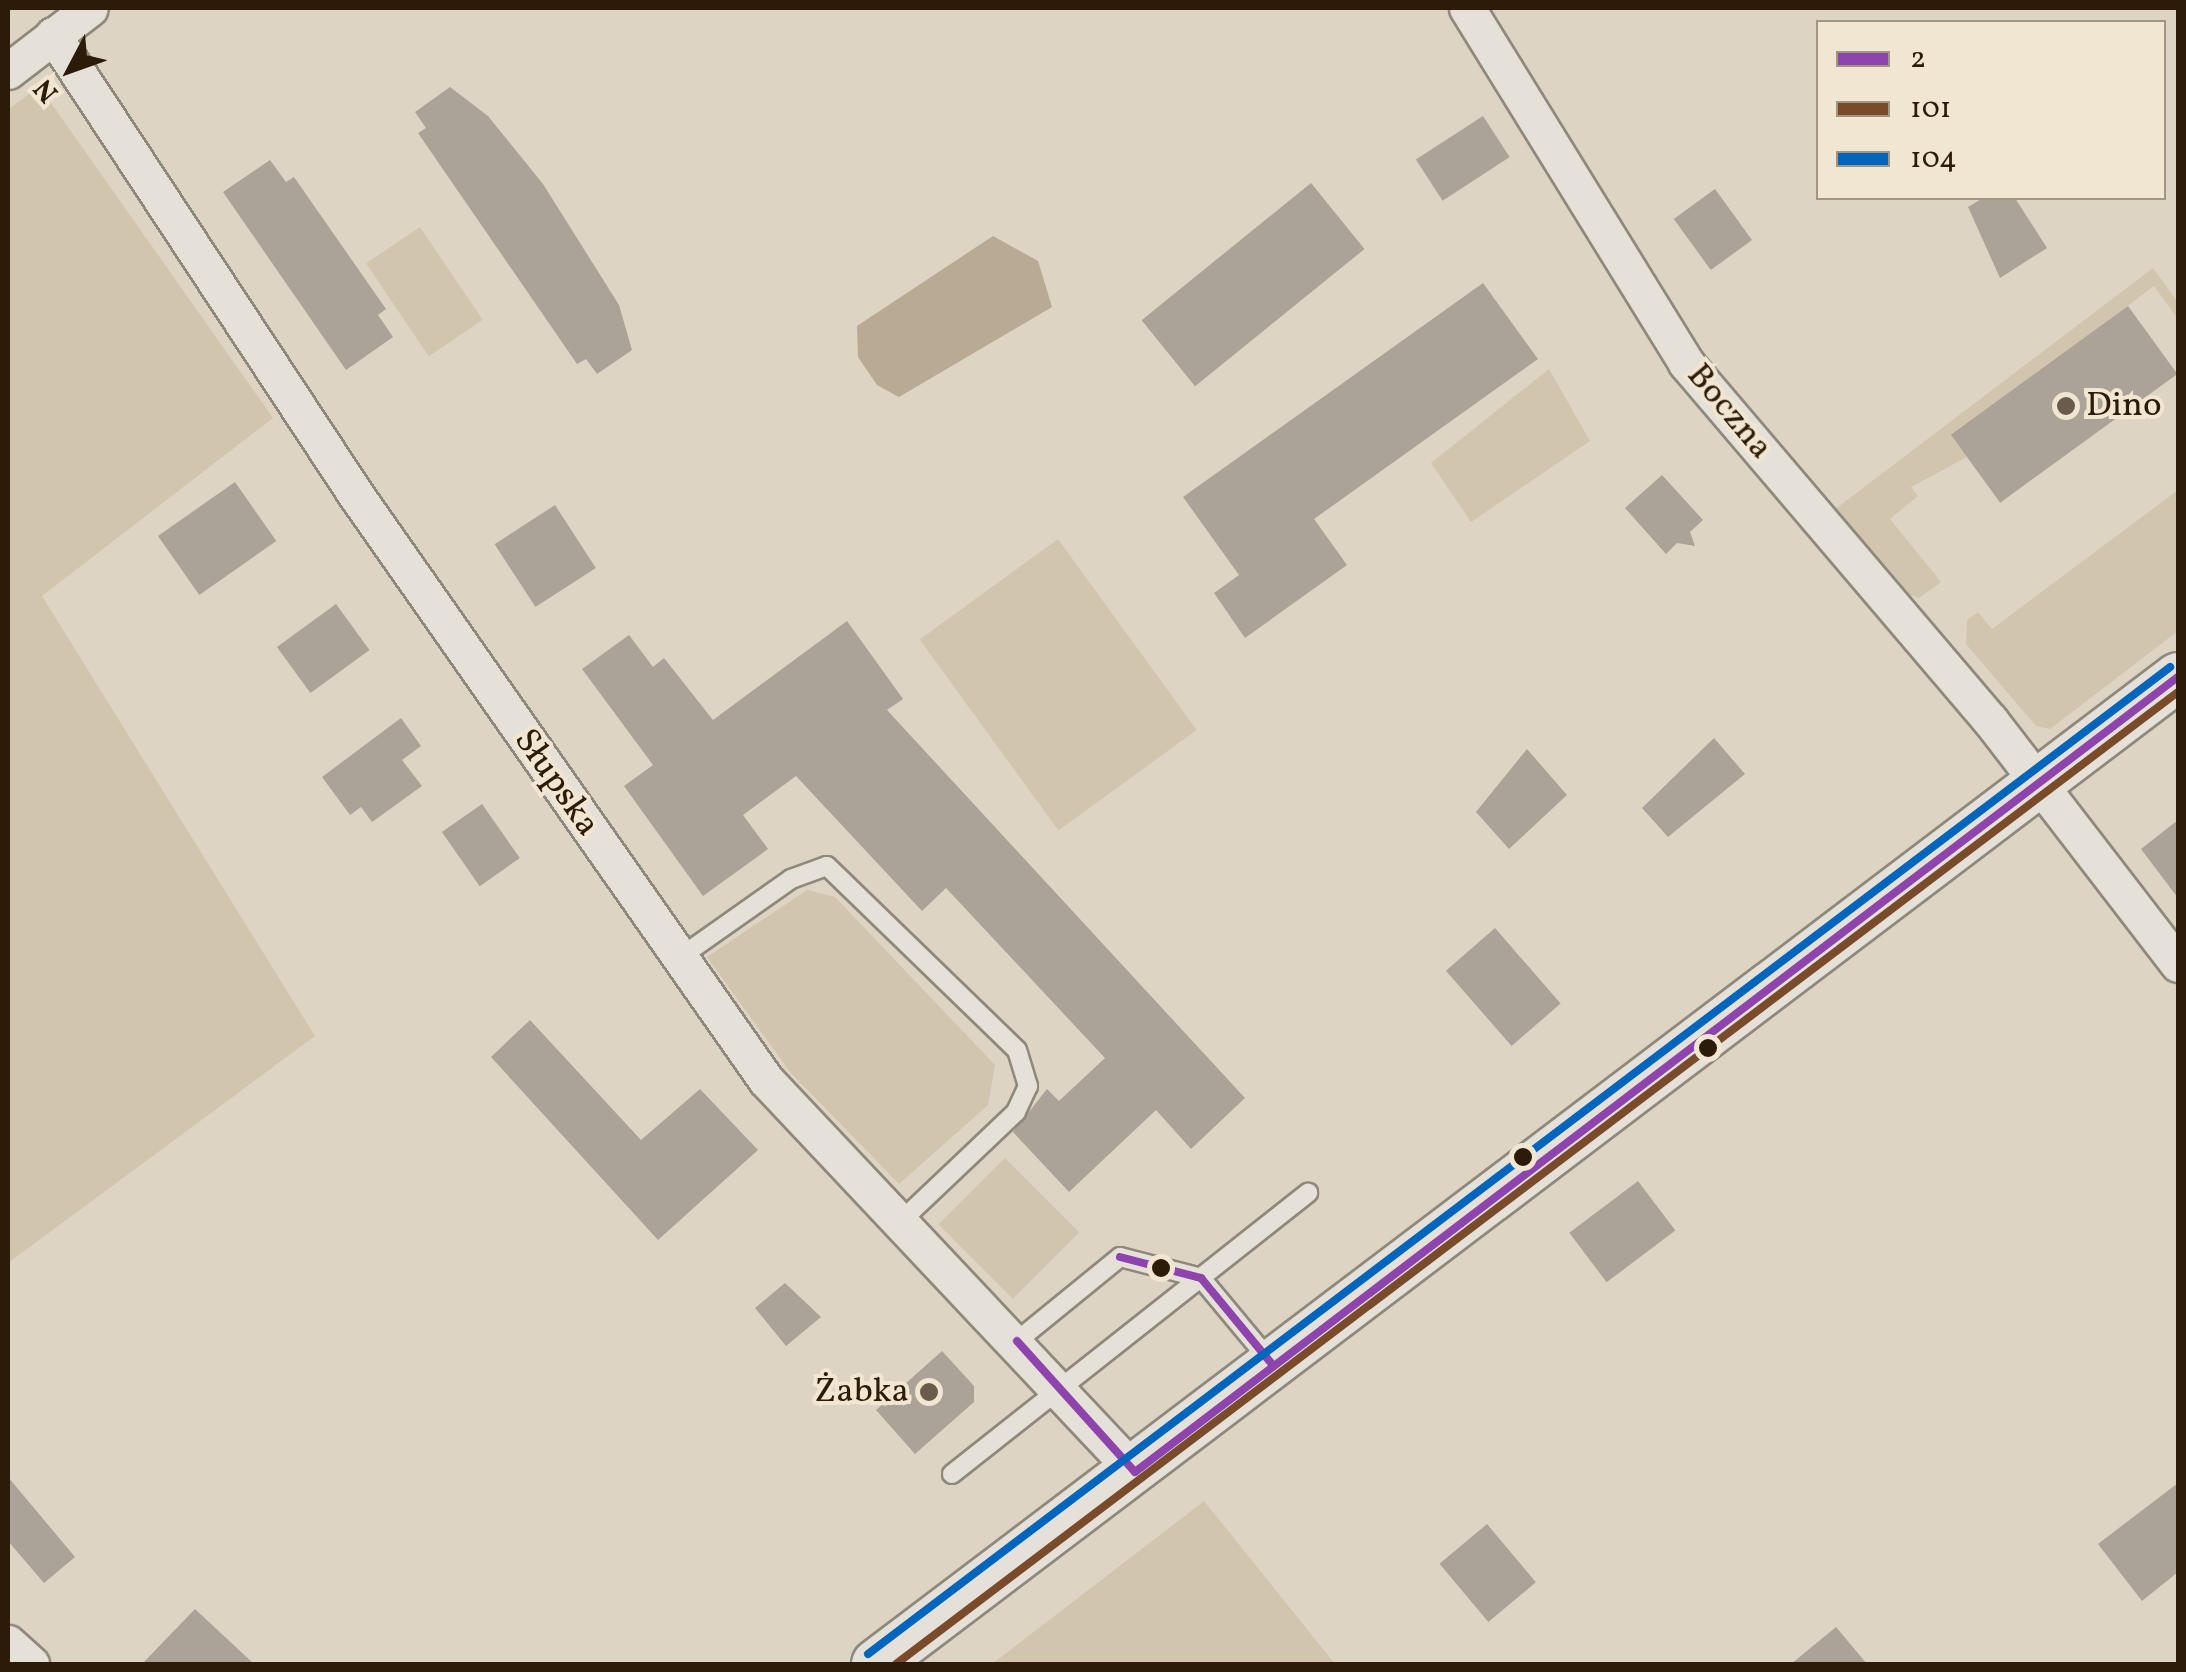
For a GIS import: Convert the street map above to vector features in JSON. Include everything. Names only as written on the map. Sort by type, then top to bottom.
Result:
[{"type":"main road","points":[[876,1664],[2178,677]]},
{"type":"street","points":[[8,71],[90,8]]},
{"type":"street","name":"Boczna","points":[[1467,8],[1686,363],[2040,782],[2052,811],[2178,964]]},
{"type":"street","name":"Słupska","points":[[53,35],[356,495],[766,1080],[1016,1341],[1134,1472]]},
{"type":"street","points":[[8,1643],[31,1664]]},
{"type":"lane","points":[[680,958],[791,879],[828,866],[1016,1050],[1028,1086],[1016,1112],[900,1221]]},
{"type":"lane","points":[[952,1474],[1308,1193]]},
{"type":"lane","points":[[1016,1341],[1120,1257],[1200,1278],[1272,1363]]},
{"type":"shaded area","points":[[39,86],[273,418],[42,596],[315,1036],[8,1263],[8,110]]},
{"type":"shaded area","points":[[420,227],[483,320],[429,356],[366,263]]},
{"type":"shaded area","points":[[993,236],[1038,261],[1052,307],[899,397],[877,385],[858,357],[857,326]]},
{"type":"shaded area","points":[[2153,268],[2178,302],[2178,319],[2154,286],[1953,438],[1967,457],[1911,487],[1918,496],[1890,519],[1941,582],[1919,598],[1900,592],[1830,513]]},
{"type":"shaded area","points":[[1549,369],[1590,441],[1471,522],[1431,463]]},
{"type":"shaded area","points":[[2178,490],[2178,631],[2050,729],[2036,726],[1966,644],[1967,620],[1978,612],[1992,629]]},
{"type":"shaded area","points":[[1058,539],[1197,730],[1058,830],[920,640]]},
{"type":"shaded area","points":[[807,890],[835,897],[995,1065],[988,1105],[899,1184],[790,1072],[707,957]]},
{"type":"shaded area","points":[[1005,1158],[1079,1232],[1013,1299],[939,1224]]},
{"type":"shaded area","points":[[1204,1501],[1335,1664],[992,1664],[1186,1515]]},
{"type":"building","points":[[450,87],[488,116],[543,184],[619,305],[632,350],[597,374],[586,359],[577,364],[418,133],[426,128],[415,112]]},
{"type":"building","points":[[1483,116],[1510,157],[1443,201],[1416,160]]},
{"type":"building","points":[[270,160],[286,182],[294,177],[386,309],[378,315],[393,337],[346,370],[223,192]]},
{"type":"building","points":[[1311,183],[1364,249],[1195,386],[1142,320]]},
{"type":"building","points":[[1715,189],[1752,240],[1711,270],[1674,219]]},
{"type":"building","points":[[1980,200],[2016,200],[2047,248],[2000,278],[1968,207]]},
{"type":"building","points":[[1483,283],[1538,359],[1314,519],[1347,565],[1245,638],[1214,593],[1239,575],[1183,497]]},
{"type":"building","name":"Dino","points":[[2128,306],[2177,374],[2000,503],[1951,435]]},
{"type":"building","points":[[1662,475],[1703,520],[1690,532],[1695,546],[1677,543],[1666,554],[1625,508]]},
{"type":"building","points":[[235,482],[276,541],[199,595],[158,536]]},
{"type":"building","points":[[555,505],[596,568],[535,607],[495,544]]},
{"type":"building","points":[[336,604],[370,650],[310,693],[277,647]]},
{"type":"building","points":[[847,621],[903,699],[887,710],[1245,1098],[1191,1149],[1156,1110],[1069,1192],[1013,1132],[1047,1089],[1059,1101],[1105,1058],[946,888],[922,911],[796,776],[743,815],[768,849],[703,896],[624,786],[653,765],[582,669],[629,635],[653,667],[664,658],[713,720]]},
{"type":"building","points":[[401,718],[421,746],[402,760],[422,786],[372,822],[361,807],[350,815],[322,777]]},
{"type":"building","points":[[1714,738],[1745,774],[1668,837],[1642,808]]},
{"type":"building","points":[[1527,749],[1567,795],[1509,849],[1476,812]]},
{"type":"building","points":[[482,804],[520,858],[480,886],[442,832]]},
{"type":"building","points":[[2178,820],[2178,898],[2141,849]]},
{"type":"building","points":[[1495,928],[1561,1003],[1512,1046],[1446,971]]},
{"type":"building","points":[[530,1020],[641,1140],[700,1089],[758,1150],[658,1240],[491,1057]]},
{"type":"building","points":[[1638,1181],[1675,1231],[1607,1282],[1569,1233]]},
{"type":"building","points":[[785,1283],[821,1317],[786,1346],[755,1308]]},
{"type":"building","points":[[942,1351],[974,1386],[974,1402],[915,1454],[876,1410]]},
{"type":"building","points":[[8,1477],[75,1557],[44,1583],[8,1541]]},
{"type":"building","points":[[2178,1483],[2178,1572],[2142,1601],[2098,1544]]},
{"type":"building","points":[[1487,1524],[1536,1582],[1488,1622],[1440,1564]]},
{"type":"building","points":[[195,1609],[254,1664],[142,1664]]},
{"type":"building","points":[[1836,1627],[1867,1664],[1791,1664]]},
{"type":"transit line","name":"104","points":[[868,1654],[2170,667]]},
{"type":"transit line","name":"2","points":[[1135,1472],[2178,677]]},
{"type":"transit line","name":"101","points":[[896,1664],[2178,692]]},
{"type":"transit line","name":"2","points":[[1120,1257],[1201,1278],[1271,1363]]},
{"type":"transit line","name":"2","points":[[1017,1341],[1135,1472]]},
{"type":"place","name":"Dino","points":[[2066,406]]},
{"type":"place","name":"Żabka","points":[[929,1392]]}]
